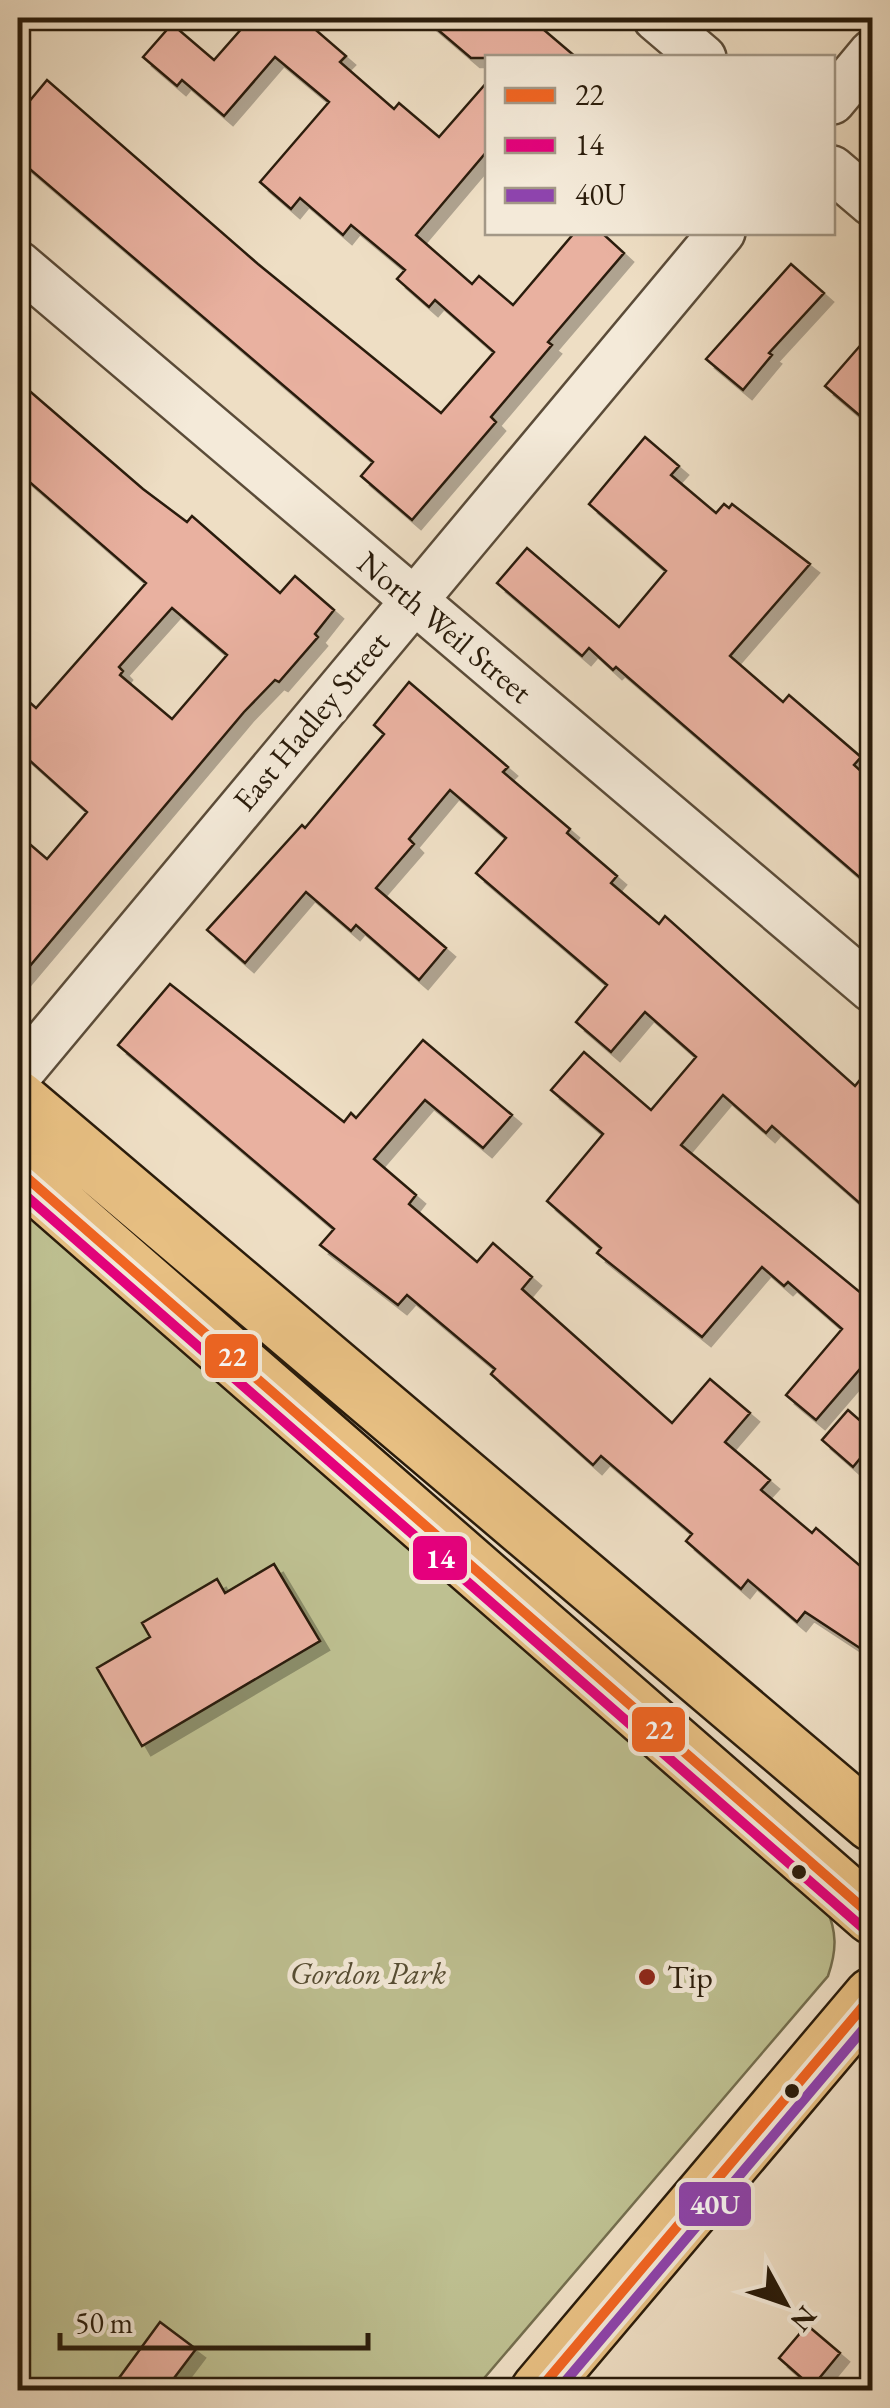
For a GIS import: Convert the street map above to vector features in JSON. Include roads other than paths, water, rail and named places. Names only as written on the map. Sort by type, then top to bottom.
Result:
[{"type":"main road","points":[[18,1099],[872,1823]]},
{"type":"main road","points":[[18,1170],[872,1916]]},
{"type":"main road","points":[[539,2390],[872,1996]]},
{"type":"street","points":[[656,18],[699,55]]},
{"type":"street","points":[[835,96],[872,53]]},
{"type":"street","points":[[835,172],[872,203]]},
{"type":"street","name":"East Hadley Street","points":[[18,1074],[719,235]]},
{"type":"street","name":"North Weil Street","points":[[18,264],[872,990]]},
{"type":"place","name":"Tip","points":[[647,1977]]},
{"type":"park label","name":"Gordon Park","points":[[368,1973]]}]
